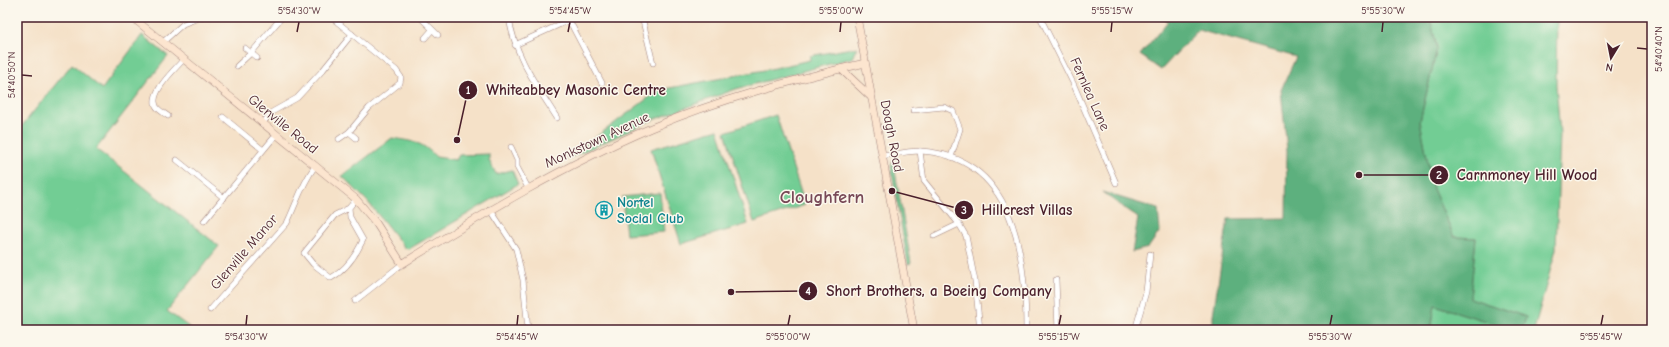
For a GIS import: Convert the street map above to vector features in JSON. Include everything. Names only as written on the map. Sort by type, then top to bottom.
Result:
[{"type":"street","name":"Glenville Road","points":[[132,17],[356,199],[376,223],[402,264]]},
{"type":"street","points":[[162,42],[184,24],[201,17]]},
{"type":"street","points":[[237,66],[252,52],[282,17]]},
{"type":"street","points":[[331,17],[396,70],[401,78],[400,83],[369,108],[349,132],[339,139]]},
{"type":"street","points":[[420,17],[438,35]]},
{"type":"street","points":[[508,17],[515,45],[522,61],[557,118]]},
{"type":"street","points":[[515,45],[576,17]]},
{"type":"street","points":[[642,17],[653,63]]},
{"type":"street","name":"Doagh Road","points":[[857,17],[914,330]]},
{"type":"street","name":"Fernlea Lane","points":[[1040,17],[1073,83],[1116,182]]},
{"type":"street","points":[[569,20],[602,84]]},
{"type":"street","points":[[425,38],[432,30]]},
{"type":"street","points":[[262,124],[272,112],[297,98],[323,70],[352,34]]},
{"type":"street","points":[[245,48],[252,52],[257,58]]},
{"type":"street","points":[[168,116],[156,106],[154,99],[156,92],[184,59]]},
{"type":"street","name":"Monkstown Avenue","points":[[402,264],[490,209],[528,188],[596,153],[638,134],[712,105],[775,86],[866,63]]},
{"type":"street","points":[[840,69],[871,97]]},
{"type":"street","points":[[913,110],[944,107],[953,111],[960,130],[952,157]]},
{"type":"street","points":[[223,117],[263,150]]},
{"type":"street","points":[[349,132],[356,138]]},
{"type":"street","points":[[204,221],[276,135]]},
{"type":"street","points":[[511,147],[517,160],[517,166],[528,188]]},
{"type":"street","points":[[882,156],[920,151],[952,157],[974,168],[994,186],[1006,206],[1015,236],[1026,293],[1026,330]]},
{"type":"street","points":[[920,151],[924,181],[959,224],[966,236],[975,281],[980,330]]},
{"type":"street","points":[[177,160],[224,198]]},
{"type":"street","name":"Glenville Manor","points":[[210,310],[286,224],[294,209],[301,188],[315,166]]},
{"type":"street","points":[[350,208],[350,217],[363,240],[358,252],[341,273],[331,278],[313,264],[304,253],[335,215],[350,208],[356,199]]},
{"type":"street","points":[[490,209],[516,249],[523,280],[528,330]]},
{"type":"street","points":[[934,236],[959,224]]},
{"type":"street","points":[[1135,330],[1146,292],[1150,254]]},
{"type":"street","points":[[355,301],[402,264]]},
{"type":"street","points":[[1056,280],[1058,330]]},
{"type":"green space","points":[[1159,17],[1292,17],[1292,22],[1298,25],[1312,19],[1312,17],[1430,17],[1437,48],[1420,121],[1433,189],[1454,237],[1476,238],[1470,298],[1526,317],[1522,330],[1514,330],[1435,305],[1431,330],[1213,330],[1213,315],[1228,219],[1286,218],[1287,150],[1281,90],[1296,57],[1198,30],[1161,70],[1140,55],[1168,21]]},
{"type":"green space","points":[[1292,17],[1312,17],[1312,19],[1298,25],[1291,22]]},
{"type":"green space","points":[[1430,17],[1557,17],[1556,85],[1560,134],[1556,249],[1534,330],[1522,330],[1526,317],[1470,298],[1476,238],[1454,237],[1433,189],[1420,121],[1437,48]]},
{"type":"green space","points":[[142,35],[168,56],[96,149],[219,246],[167,311],[193,330],[17,330],[17,132],[72,64],[102,89]]},
{"type":"green space","points":[[857,47],[852,58],[736,89],[650,121],[565,160],[659,90],[775,68],[810,60],[810,56]]},
{"type":"green space","points":[[776,115],[805,205],[754,222],[725,132]]},
{"type":"green space","points":[[718,129],[748,224],[681,244],[651,149]]},
{"type":"green space","points":[[392,138],[411,141],[421,145],[436,157],[456,160],[459,155],[489,154],[489,160],[496,174],[512,170],[518,184],[409,249],[405,248],[368,202],[342,176]]},
{"type":"green space","points":[[893,160],[911,263],[908,264],[891,167]]},
{"type":"green space","points":[[1102,192],[1158,209],[1160,231],[1148,248],[1132,252],[1138,218]]},
{"type":"green space","points":[[660,193],[664,232],[626,235],[622,197]]},
{"type":"green space","points":[[1435,305],[1514,330],[1431,330]]},
{"type":"place","name":"Whiteabbey Masonic Centre","points":[[457,140]]},
{"type":"place","name":"Carnmoney Hill Wood","points":[[1359,175]]},
{"type":"place","name":"Hillcrest Villas","points":[[892,191]]},
{"type":"place","name":"Nortel Social Club","points":[[604,210]]},
{"type":"place","name":"Short Brothers, a Boeing Company","points":[[731,292]]},
{"type":"district","name":"Cloughfern","points":[[822,197]]}]
